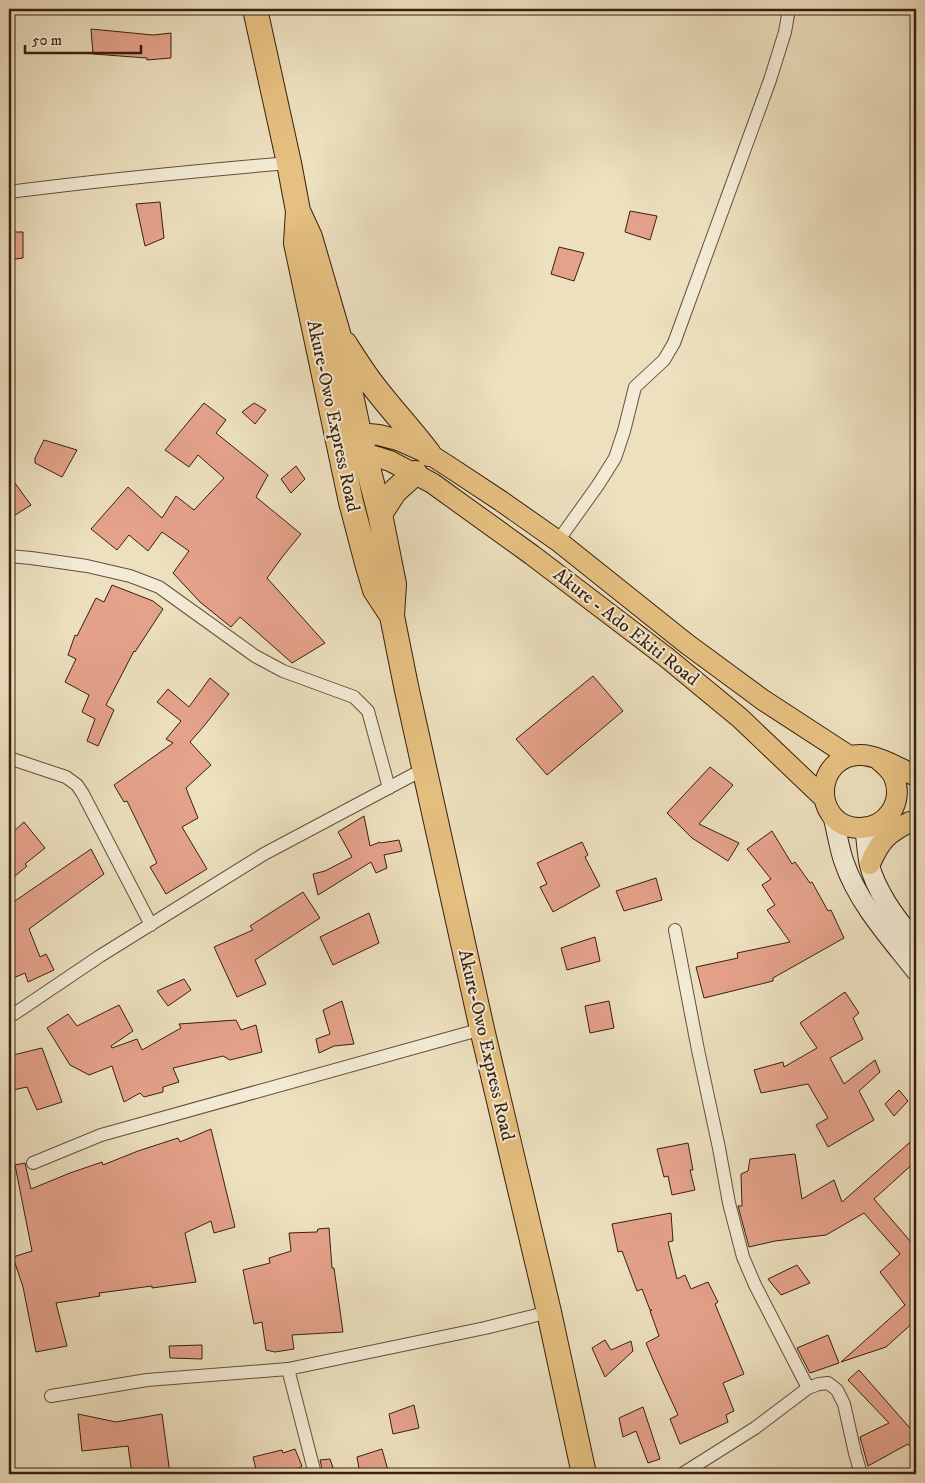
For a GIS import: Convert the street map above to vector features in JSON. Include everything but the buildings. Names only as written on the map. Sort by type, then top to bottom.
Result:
[{"type":"highway","name":"Akure-Owo Express Road","points":[[256,9],[298,211],[310,237],[338,333],[350,444],[354,511],[375,590],[392,616]]},
{"type":"highway","name":"Akure-Owo Express Road","points":[[298,211],[296,243],[350,444],[380,514],[394,584],[392,616],[424,769],[482,1029],[549,1312],[584,1474]]},
{"type":"highway","points":[[338,333],[371,382],[429,454]]},
{"type":"highway","points":[[380,514],[395,491],[414,472]]},
{"type":"main road","name":"Akure - Ado Ekiti Road","points":[[350,444],[379,435],[398,440],[429,454],[558,541],[680,638],[755,694],[849,756]]},
{"type":"main road","name":"Akure - Ado Ekiti Road","points":[[350,444],[414,472],[532,555],[666,657],[740,718],[824,798]]},
{"type":"main road","points":[[879,760],[894,775],[897,786],[896,801],[889,816],[872,828],[851,828],[841,824],[827,808],[823,788],[829,773],[839,761],[849,756],[869,756],[879,760],[916,776]]},
{"type":"main road","points":[[889,816],[913,822]]},
{"type":"main road","points":[[833,817],[844,863],[858,892],[881,928],[916,971]]},
{"type":"main road","points":[[870,864],[876,850],[885,838],[894,830],[913,822]]},
{"type":"main road","points":[[865,828],[870,864],[878,887],[897,918],[916,943]]},
{"type":"street","points":[[558,541],[615,458],[635,387],[664,360],[674,343],[770,80],[785,32],[789,9]]},
{"type":"street","points":[[9,192],[176,173],[289,163]]},
{"type":"street","points":[[9,556],[87,566],[130,576],[159,588],[255,656],[283,671],[354,697],[368,711],[388,788]]},
{"type":"street","points":[[9,758],[66,777],[77,785],[84,794],[151,925]]},
{"type":"street","points":[[14,1014],[100,956],[264,854],[424,769]]},
{"type":"street","points":[[675,930],[698,1050],[720,1148],[729,1203],[744,1257],[755,1285],[808,1388]]},
{"type":"street","points":[[33,1163],[111,1133],[482,1029]]},
{"type":"street","points":[[51,1396],[147,1380],[288,1369],[485,1328],[549,1312]]},
{"type":"street","points":[[288,1369],[315,1474]]},
{"type":"street","points":[[682,1474],[755,1428],[808,1388],[819,1384],[828,1384],[837,1390],[844,1404],[861,1474]]}]
